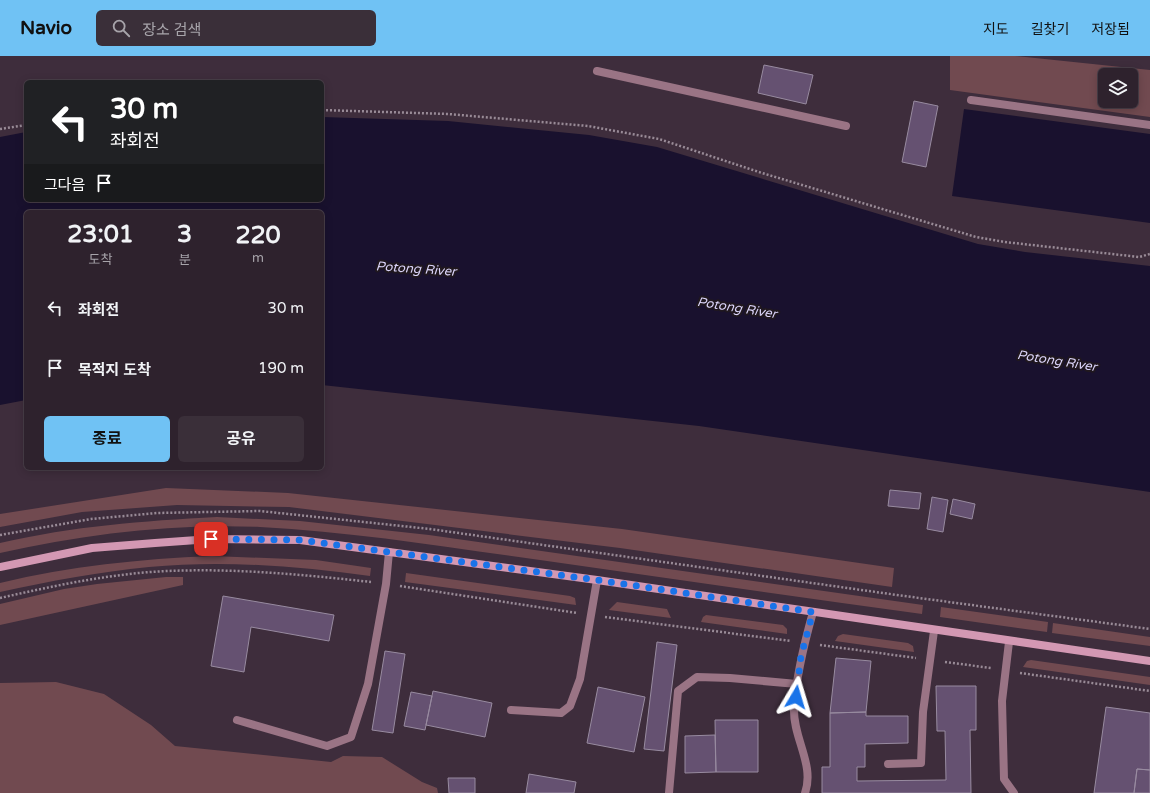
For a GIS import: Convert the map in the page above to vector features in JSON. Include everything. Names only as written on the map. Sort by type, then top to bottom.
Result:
[{"type":"street","points":[[597,71],[846,126]]},
{"type":"street","points":[[971,100],[1150,125]]},
{"type":"street","points":[[0,567],[92,548],[211,539],[300,540],[597,580],[1009,642],[1150,661]]},
{"type":"street","points":[[237,720],[327,746],[351,737],[368,684],[386,584],[389,552]]},
{"type":"street","points":[[511,710],[561,713],[570,706],[580,679],[597,580]]},
{"type":"street","points":[[805,793],[808,783],[806,763],[797,732],[794,710],[801,656],[813,612]]},
{"type":"street","points":[[888,764],[921,763],[923,712],[934,631]]},
{"type":"street","points":[[1009,642],[1002,701],[1004,779],[1014,793]]},
{"type":"street","points":[[669,793],[678,690],[697,677],[730,678],[797,684]]},
{"type":"path","points":[[324,110],[448,114],[588,126],[660,139],[762,173],[976,237],[1013,243],[1139,257],[1150,254]]},
{"type":"path","points":[[0,129],[24,125]]},
{"type":"path","points":[[0,535],[91,519],[157,513],[260,511],[430,529],[889,594],[1150,629]]},
{"type":"shaded area","points":[[950,56],[1015,56],[1131,68],[1098,68],[1098,108],[1138,108],[1138,69],[1150,70],[1150,117],[950,90]]},
{"type":"shaded area","points":[[166,488],[288,493],[622,529],[894,568],[892,587],[620,548],[289,507],[177,505],[82,512],[0,527],[0,514]]},
{"type":"shaded area","points":[[217,517],[300,521],[429,535],[923,605],[922,614],[440,546],[296,529],[227,526],[162,528],[96,535],[0,553],[0,543],[55,532],[162,520]]},
{"type":"shaded area","points":[[212,556],[316,560],[371,568],[370,576],[315,569],[260,565],[177,565],[93,574],[0,592],[0,583],[53,572],[132,561]]},
{"type":"shaded area","points":[[406,573],[570,596],[575,598],[576,605],[405,582]]},
{"type":"shaded area","points":[[166,577],[183,577],[183,585],[0,625],[0,604],[64,589]]},
{"type":"shaded area","points":[[617,602],[667,609],[671,618],[609,610]]},
{"type":"shaded area","points":[[941,607],[1048,622],[1047,632],[940,617]]},
{"type":"shaded area","points":[[706,615],[783,625],[787,629],[787,634],[701,622],[703,617]]},
{"type":"shaded area","points":[[1053,623],[1150,637],[1150,646],[1052,633]]},
{"type":"shaded area","points":[[843,634],[908,643],[913,646],[914,652],[835,641],[838,636]]},
{"type":"shaded area","points":[[1031,660],[1150,677],[1150,685],[1023,667],[1027,661]]},
{"type":"shaded area","points":[[56,682],[104,694],[151,725],[175,746],[331,762],[343,756],[382,757],[422,782],[437,788],[438,793],[0,793],[0,683]]},
{"type":"water","points":[[964,109],[1150,134],[1150,223],[952,196]]},
{"type":"water","name":"Potong River","points":[[324,117],[448,121],[589,135],[657,147],[978,244],[1025,252],[1150,266],[1150,492],[699,426],[324,385],[324,210],[24,210],[24,400],[0,405],[0,137],[24,132],[24,202],[324,202]]},
{"type":"building","points":[[764,65],[813,75],[806,104],[758,93]]},
{"type":"building","points":[[914,101],[938,106],[926,167],[902,162]]},
{"type":"building","points":[[890,490],[921,493],[919,509],[888,506]]},
{"type":"building","points":[[932,497],[948,500],[943,532],[927,529]]},
{"type":"building","points":[[953,499],[975,504],[972,519],[950,514]]},
{"type":"building","points":[[223,596],[334,615],[329,641],[251,627],[244,672],[211,666]]},
{"type":"building","points":[[657,642],[677,645],[664,751],[644,749]]},
{"type":"building","points":[[385,651],[405,654],[393,733],[372,730]]},
{"type":"building","points":[[836,658],[871,661],[866,712],[830,713]]},
{"type":"building","points":[[936,686],[976,686],[976,730],[970,730],[971,793],[822,793],[822,767],[830,767],[830,713],[866,712],[866,716],[908,716],[908,743],[865,744],[865,767],[857,767],[857,781],[946,780],[945,731],[937,731]]},
{"type":"building","points":[[598,687],[645,697],[634,752],[587,743]]},
{"type":"building","points":[[433,691],[492,703],[485,737],[426,725]]},
{"type":"building","points":[[411,692],[432,696],[425,730],[404,726]]},
{"type":"building","points":[[1106,707],[1150,713],[1150,770],[1137,769],[1134,793],[1094,793]]},
{"type":"building","points":[[715,720],[758,720],[758,772],[716,772]]},
{"type":"building","points":[[715,735],[716,772],[685,773],[685,736]]},
{"type":"building","points":[[1137,769],[1150,770],[1150,793],[1134,793]]},
{"type":"building","points":[[529,774],[576,782],[574,793],[526,793]]},
{"type":"building","points":[[448,778],[475,778],[475,793],[449,793]]},
{"type":"route","points":[[211,539],[300,540],[597,580],[813,612],[801,656],[796,697]]}]
